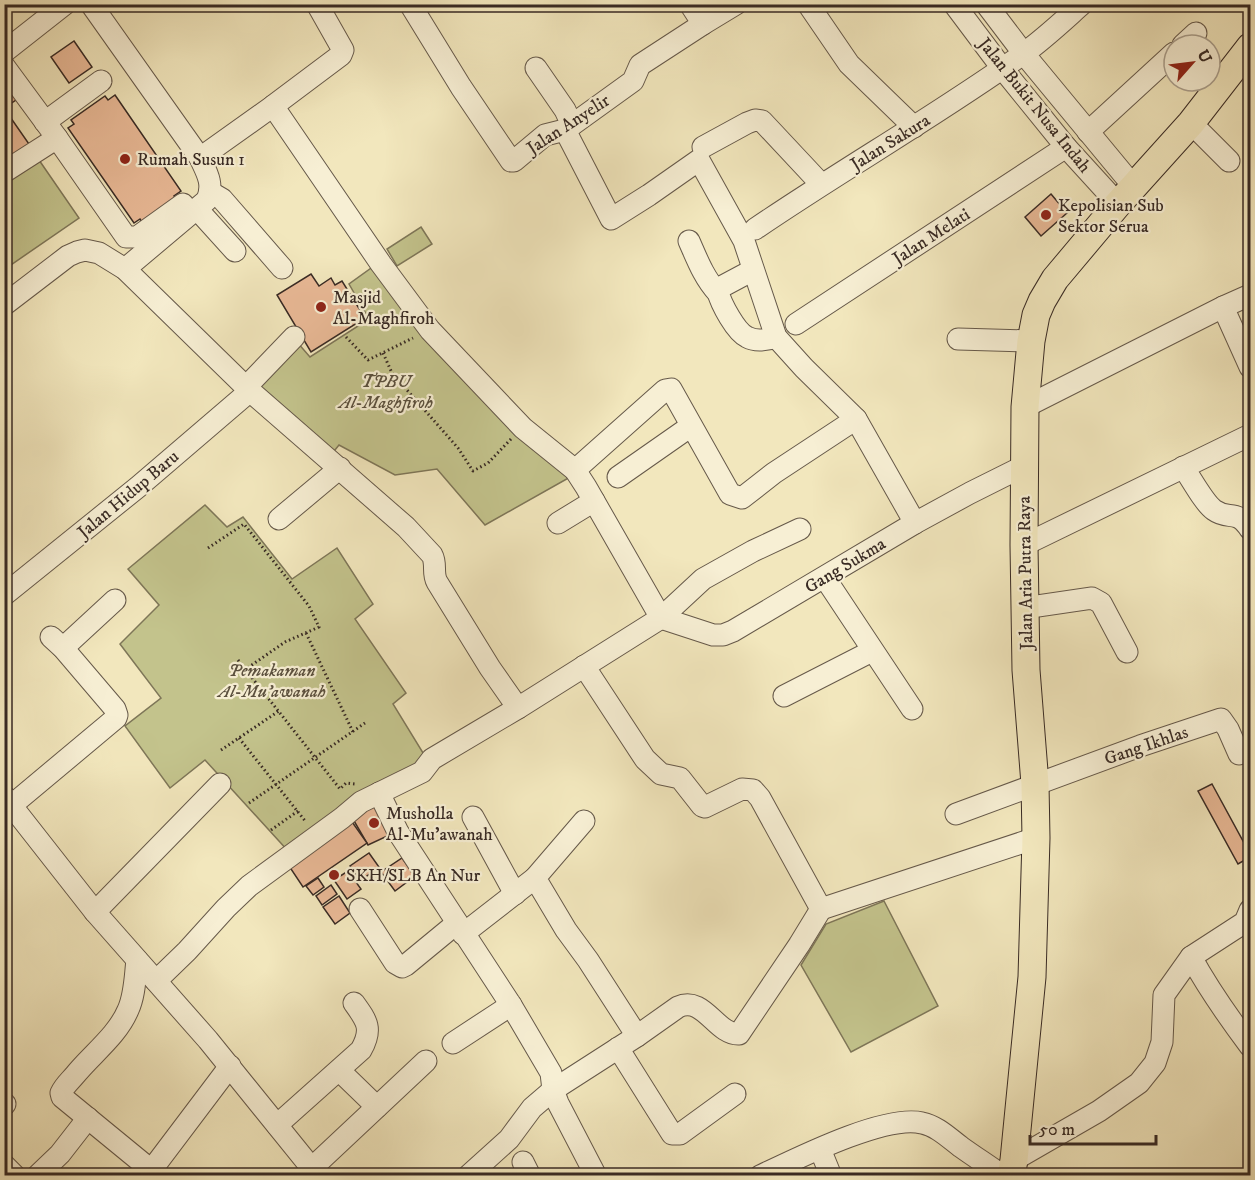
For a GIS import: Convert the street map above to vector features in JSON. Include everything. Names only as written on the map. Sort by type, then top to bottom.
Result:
[{"type":"main road","name":"Jalan Aria Putra Raya","points":[[1009,1170],[1032,977],[1036,838],[1035,784],[1026,670],[1023,545],[1025,407],[1031,341],[1036,315],[1055,279],[1191,123],[1251,46]]},
{"type":"street","points":[[4,66],[126,237],[137,237],[190,206],[207,200],[210,192],[209,179],[201,158],[91,4]]},
{"type":"street","points":[[201,158],[341,55],[343,50],[317,4]]},
{"type":"street","name":"Jalan Anyelir","points":[[410,4],[461,87],[511,161],[514,161],[545,135],[569,128],[633,81],[640,65],[736,4]]},
{"type":"street","points":[[690,4],[703,24]]},
{"type":"street","points":[[808,4],[849,64],[914,128]]},
{"type":"street","name":"Jalan Bukit Nusa Indah","points":[[954,4],[1066,147],[1126,195]]},
{"type":"street","name":"Jalan Bukit Nusa Indah","points":[[986,4],[1088,132],[1126,195]]},
{"type":"street","name":"Jalan Sakura","points":[[755,228],[821,184],[914,128],[1024,54],[1082,4]]},
{"type":"street","points":[[4,52],[64,5]]},
{"type":"street","points":[[1088,132],[1162,64]]},
{"type":"street","points":[[537,68],[565,110],[569,128],[611,219],[699,160],[744,241],[776,337],[856,419],[915,523]]},
{"type":"street","points":[[4,172],[101,81]]},
{"type":"street","points":[[273,106],[381,264],[430,330],[523,428],[575,470],[661,618]]},
{"type":"street","points":[[704,147],[747,123],[755,120],[762,122],[821,184]]},
{"type":"street","points":[[1191,123],[1229,161]]},
{"type":"street","name":"Jalan Melati","points":[[796,324],[1066,147]]},
{"type":"street","points":[[210,192],[222,199],[282,268]]},
{"type":"street","points":[[190,206],[235,251]]},
{"type":"street","points":[[125,269],[190,206]]},
{"type":"street","points":[[689,241],[706,276],[737,328],[747,337],[768,340],[776,337]]},
{"type":"street","points":[[4,305],[68,256],[77,252],[85,250],[99,253],[125,269],[248,389],[406,527],[432,555],[435,560],[434,573],[437,582],[490,668],[518,708]]},
{"type":"street","points":[[718,293],[723,286],[753,270]]},
{"type":"street","points":[[1025,407],[1251,295]]},
{"type":"street","points":[[1223,308],[1249,361]]},
{"type":"street","name":"Jalan Hidup Baru","points":[[4,595],[138,487],[248,389],[294,337]]},
{"type":"street","points":[[958,339],[1031,341]]},
{"type":"street","points":[[575,470],[665,390],[671,389],[729,494],[742,498],[774,473],[856,419]]},
{"type":"street","points":[[618,477],[692,426]]},
{"type":"street","points":[[1023,545],[1251,435]]},
{"type":"street","name":"Gang Sukma","points":[[661,618],[713,635],[733,632],[915,523],[1024,466]]},
{"type":"street","points":[[1183,467],[1212,509],[1221,514],[1241,518],[1251,529]]},
{"type":"street","points":[[279,519],[340,468]]},
{"type":"street","points":[[558,524],[594,501]]},
{"type":"street","points":[[156,981],[249,886],[370,797],[422,772],[432,759],[661,618],[703,579],[753,551],[800,529]]},
{"type":"street","points":[[825,578],[912,709]]},
{"type":"street","points":[[1024,608],[1092,598],[1101,603],[1127,652]]},
{"type":"street","points":[[115,600],[57,642],[115,709],[116,718],[8,800],[95,912],[230,1066],[315,1172],[376,1107],[426,1061]]},
{"type":"street","points":[[784,696],[872,651]]},
{"type":"street","points":[[584,666],[645,759],[661,774],[680,778],[702,806],[705,807],[742,789],[753,790],[760,798],[821,909]]},
{"type":"street","name":"Gang Ikhlas","points":[[1035,784],[1221,719],[1239,754]]},
{"type":"street","points":[[95,912],[220,784]]},
{"type":"street","points":[[956,814],[1035,784]]},
{"type":"street","points":[[370,797],[398,832],[511,1005],[551,1074],[553,1090],[558,1103],[596,1176]]},
{"type":"street","points":[[473,817],[515,894]]},
{"type":"street","points":[[360,909],[395,963],[402,968],[536,878],[584,821]]},
{"type":"street","points":[[468,1176],[509,1139],[532,1108],[553,1090],[685,1004],[695,1005],[731,1033],[739,1034],[821,909],[1036,838]]},
{"type":"street","points":[[536,878],[566,930],[637,1036]]},
{"type":"street","points":[[760,1176],[820,1149],[884,1125],[904,1122],[921,1122],[935,1128],[1009,1170],[1139,1083],[1155,1063],[1162,1042],[1164,995],[1191,957],[1245,922],[1251,910]]},
{"type":"street","points":[[1191,957],[1237,1029],[1251,1046]]},
{"type":"street","points":[[137,960],[131,1002],[122,1022],[88,1059],[61,1093],[62,1097],[149,1173],[230,1066]]},
{"type":"street","points":[[277,1125],[361,1050],[367,1039],[368,1029],[365,1018],[354,1003]]},
{"type":"street","points":[[453,1043],[511,1005]]},
{"type":"street","points":[[618,1048],[672,1134],[680,1134],[735,1094]]},
{"type":"street","points":[[345,1076],[376,1107]]},
{"type":"street","points":[[37,1176],[60,1154],[88,1118]]},
{"type":"street","points":[[820,1149],[831,1176]]},
{"type":"street","points":[[4,1165],[15,1176]]},
{"type":"path","points":[[346,337],[368,360],[430,330]]},
{"type":"path","points":[[382,353],[392,373],[458,448],[473,471],[488,463],[523,428]]},
{"type":"path","points":[[208,548],[244,524],[309,606],[319,627],[285,642],[246,669]]},
{"type":"path","points":[[306,633],[352,732]]},
{"type":"path","points":[[238,660],[340,789],[346,783],[357,784],[363,794],[370,797]]},
{"type":"path","points":[[221,750],[279,711]]},
{"type":"path","points":[[249,803],[365,723]]},
{"type":"path","points":[[239,738],[308,824]]},
{"type":"path","points":[[272,830],[298,811]]},
{"type":"green space","points":[[39,160],[79,218],[5,269],[5,184]]},
{"type":"green space","points":[[421,227],[432,244],[397,266],[387,249]]},
{"type":"green space","name":"TPBU Al-Maghfiroh","points":[[374,266],[572,476],[485,525],[437,469],[395,475],[339,445],[331,455],[254,387],[297,342],[310,357],[369,319],[349,284]]},
{"type":"green space","name":"Pemakaman Al-Mu'awanah","points":[[205,505],[227,527],[243,517],[292,579],[337,548],[373,604],[355,619],[406,693],[393,704],[428,761],[289,852],[205,760],[170,788],[125,726],[161,698],[120,644],[159,605],[128,569]]},
{"type":"green space","points":[[884,901],[938,1006],[851,1052],[801,965],[826,924]]},
{"type":"building","points":[[74,41],[92,67],[69,83],[51,57]]},
{"type":"building","points":[[13,83],[22,96],[10,104],[4,97],[4,89]]},
{"type":"building","name":"Rumah Susun 1","points":[[115,95],[181,191],[174,196],[177,200],[143,224],[140,219],[134,223],[68,128],[74,124],[71,120],[105,96],[108,100]]},
{"type":"building","points":[[6,111],[29,144],[4,161],[4,112]]},
{"type":"building","name":"Kepolisian Sub Sektor Serua","points":[[1051,194],[1067,213],[1041,236],[1025,217]]},
{"type":"building","name":"Masjid Al-Maghfiroh","points":[[311,274],[319,286],[331,278],[335,285],[342,281],[365,318],[311,352],[277,295]]},
{"type":"building","points":[[1212,784],[1250,854],[1250,857],[1238,864],[1198,791]]},
{"type":"building","name":"Musholla Al-Mu'awanah","points":[[379,797],[396,832],[368,845],[350,814]]},
{"type":"building","points":[[350,819],[367,843],[303,887],[287,863]]},
{"type":"building","points":[[369,853],[379,867],[360,881],[350,866]]},
{"type":"building","points":[[402,858],[415,876],[395,891],[381,872]]},
{"type":"building","points":[[348,871],[361,889],[347,899],[334,880]]},
{"type":"building","points":[[318,878],[324,887],[313,895],[306,886]]},
{"type":"building","points":[[331,885],[337,894],[322,905],[316,896]]},
{"type":"building","points":[[339,896],[350,913],[335,924],[323,907]]},
{"type":"place","name":"Rumah Susun 1","points":[[125,159]]},
{"type":"place","name":"Kepolisian Sub Sektor Serua","points":[[1046,215]]},
{"type":"place","name":"Masjid Al-Maghfiroh","points":[[321,307]]},
{"type":"place","name":"Musholla Al-Mu'awanah","points":[[374,823]]},
{"type":"place","name":"SKH/SLB An Nur","points":[[334,875]]}]
